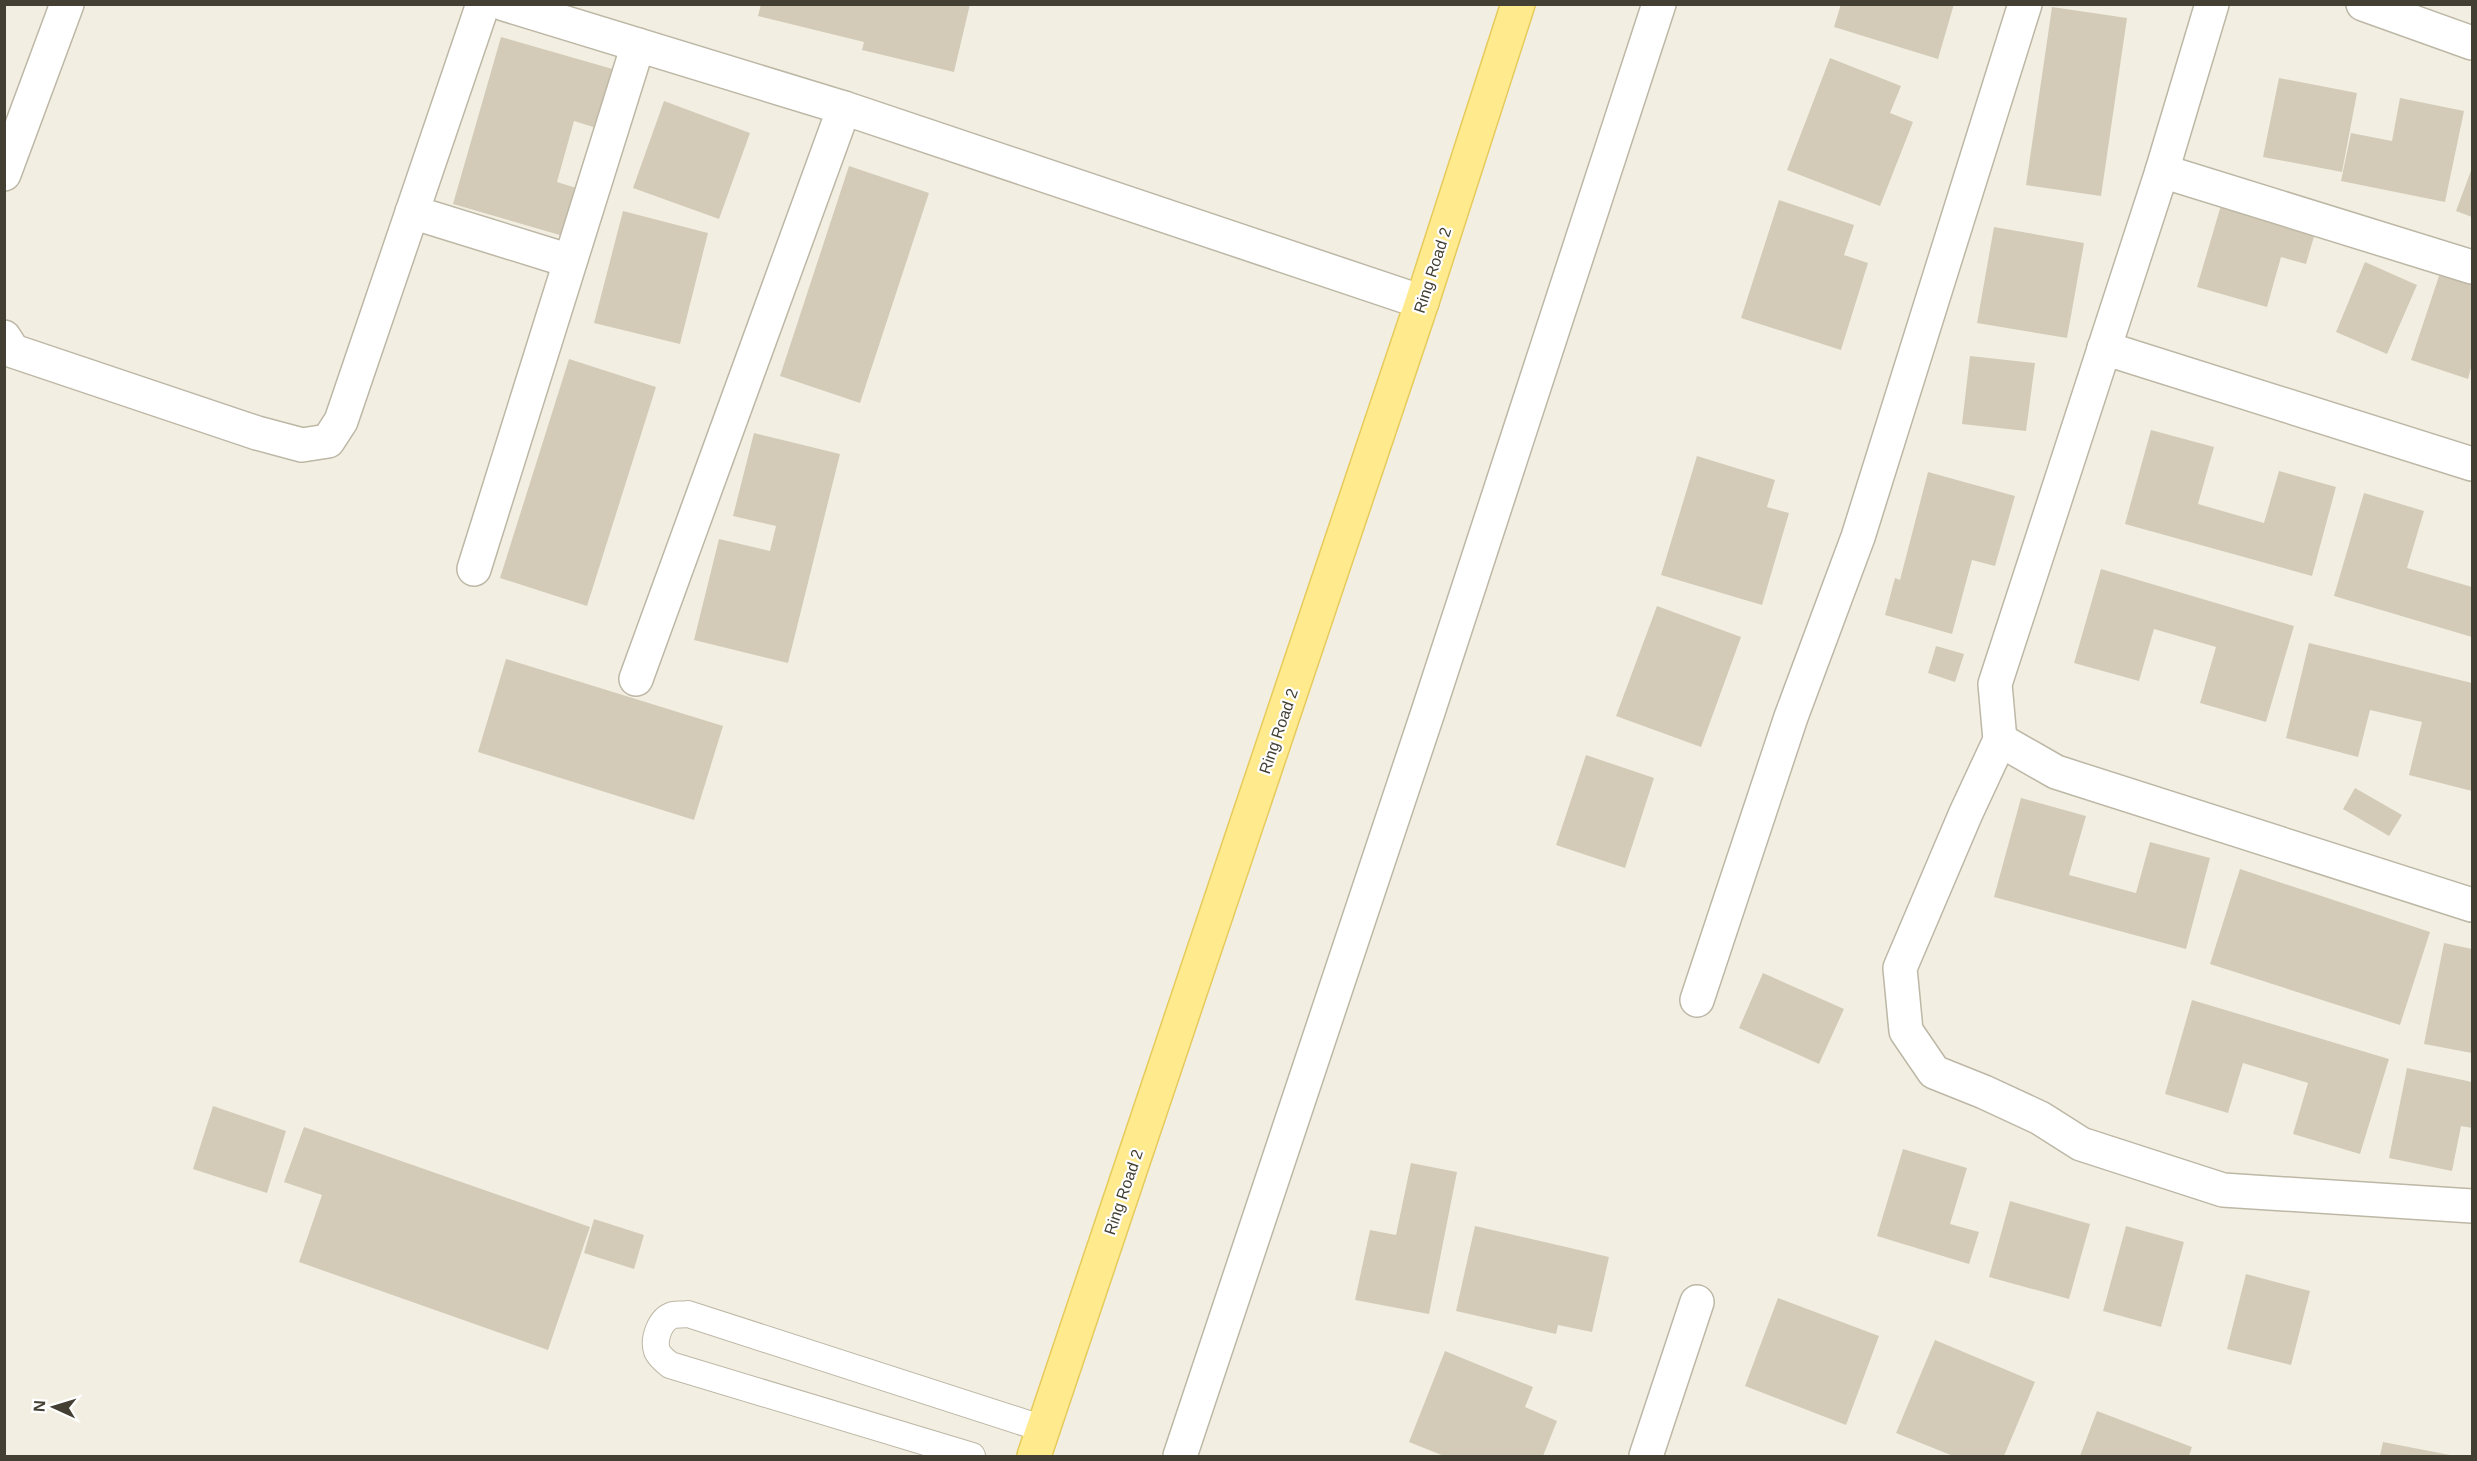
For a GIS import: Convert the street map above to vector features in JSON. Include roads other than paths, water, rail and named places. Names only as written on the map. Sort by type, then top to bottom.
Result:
[{"type":"main road","name":"Ring Road 2","points":[[1039,1443],[1422,302],[1518,4]]},
{"type":"street","points":[[4,174],[67,4]]},
{"type":"street","points":[[4,337],[14,351],[257,434],[302,445],[328,441],[341,421],[483,4]]},
{"type":"street","points":[[504,4],[844,108],[1422,302]]},
{"type":"street","points":[[1180,1456],[1432,701],[1659,4]]},
{"type":"street","points":[[1696,1000],[1791,717],[1858,537],[2025,4]]},
{"type":"street","points":[[2212,4],[2162,171],[1995,684],[2000,740],[1966,813],[1900,968],[1906,1031],[1934,1072],[2040,1118],[2081,1144],[2223,1190],[2472,1206]]},
{"type":"street","points":[[2363,4],[2472,43]]},
{"type":"street","points":[[474,569],[638,45]]},
{"type":"street","points":[[636,679],[844,108]]},
{"type":"street","points":[[2162,171],[2472,267]]},
{"type":"street","points":[[412,212],[570,261]]},
{"type":"street","points":[[2104,348],[2472,464]]},
{"type":"street","points":[[2000,740],[2056,772],[2472,905]]},
{"type":"street","points":[[1646,1456],[1697,1302]]},
{"type":"lane","points":[[972,1456],[669,1365],[657,1353],[658,1331],[665,1319],[674,1315],[688,1314],[1039,1443]]}]
